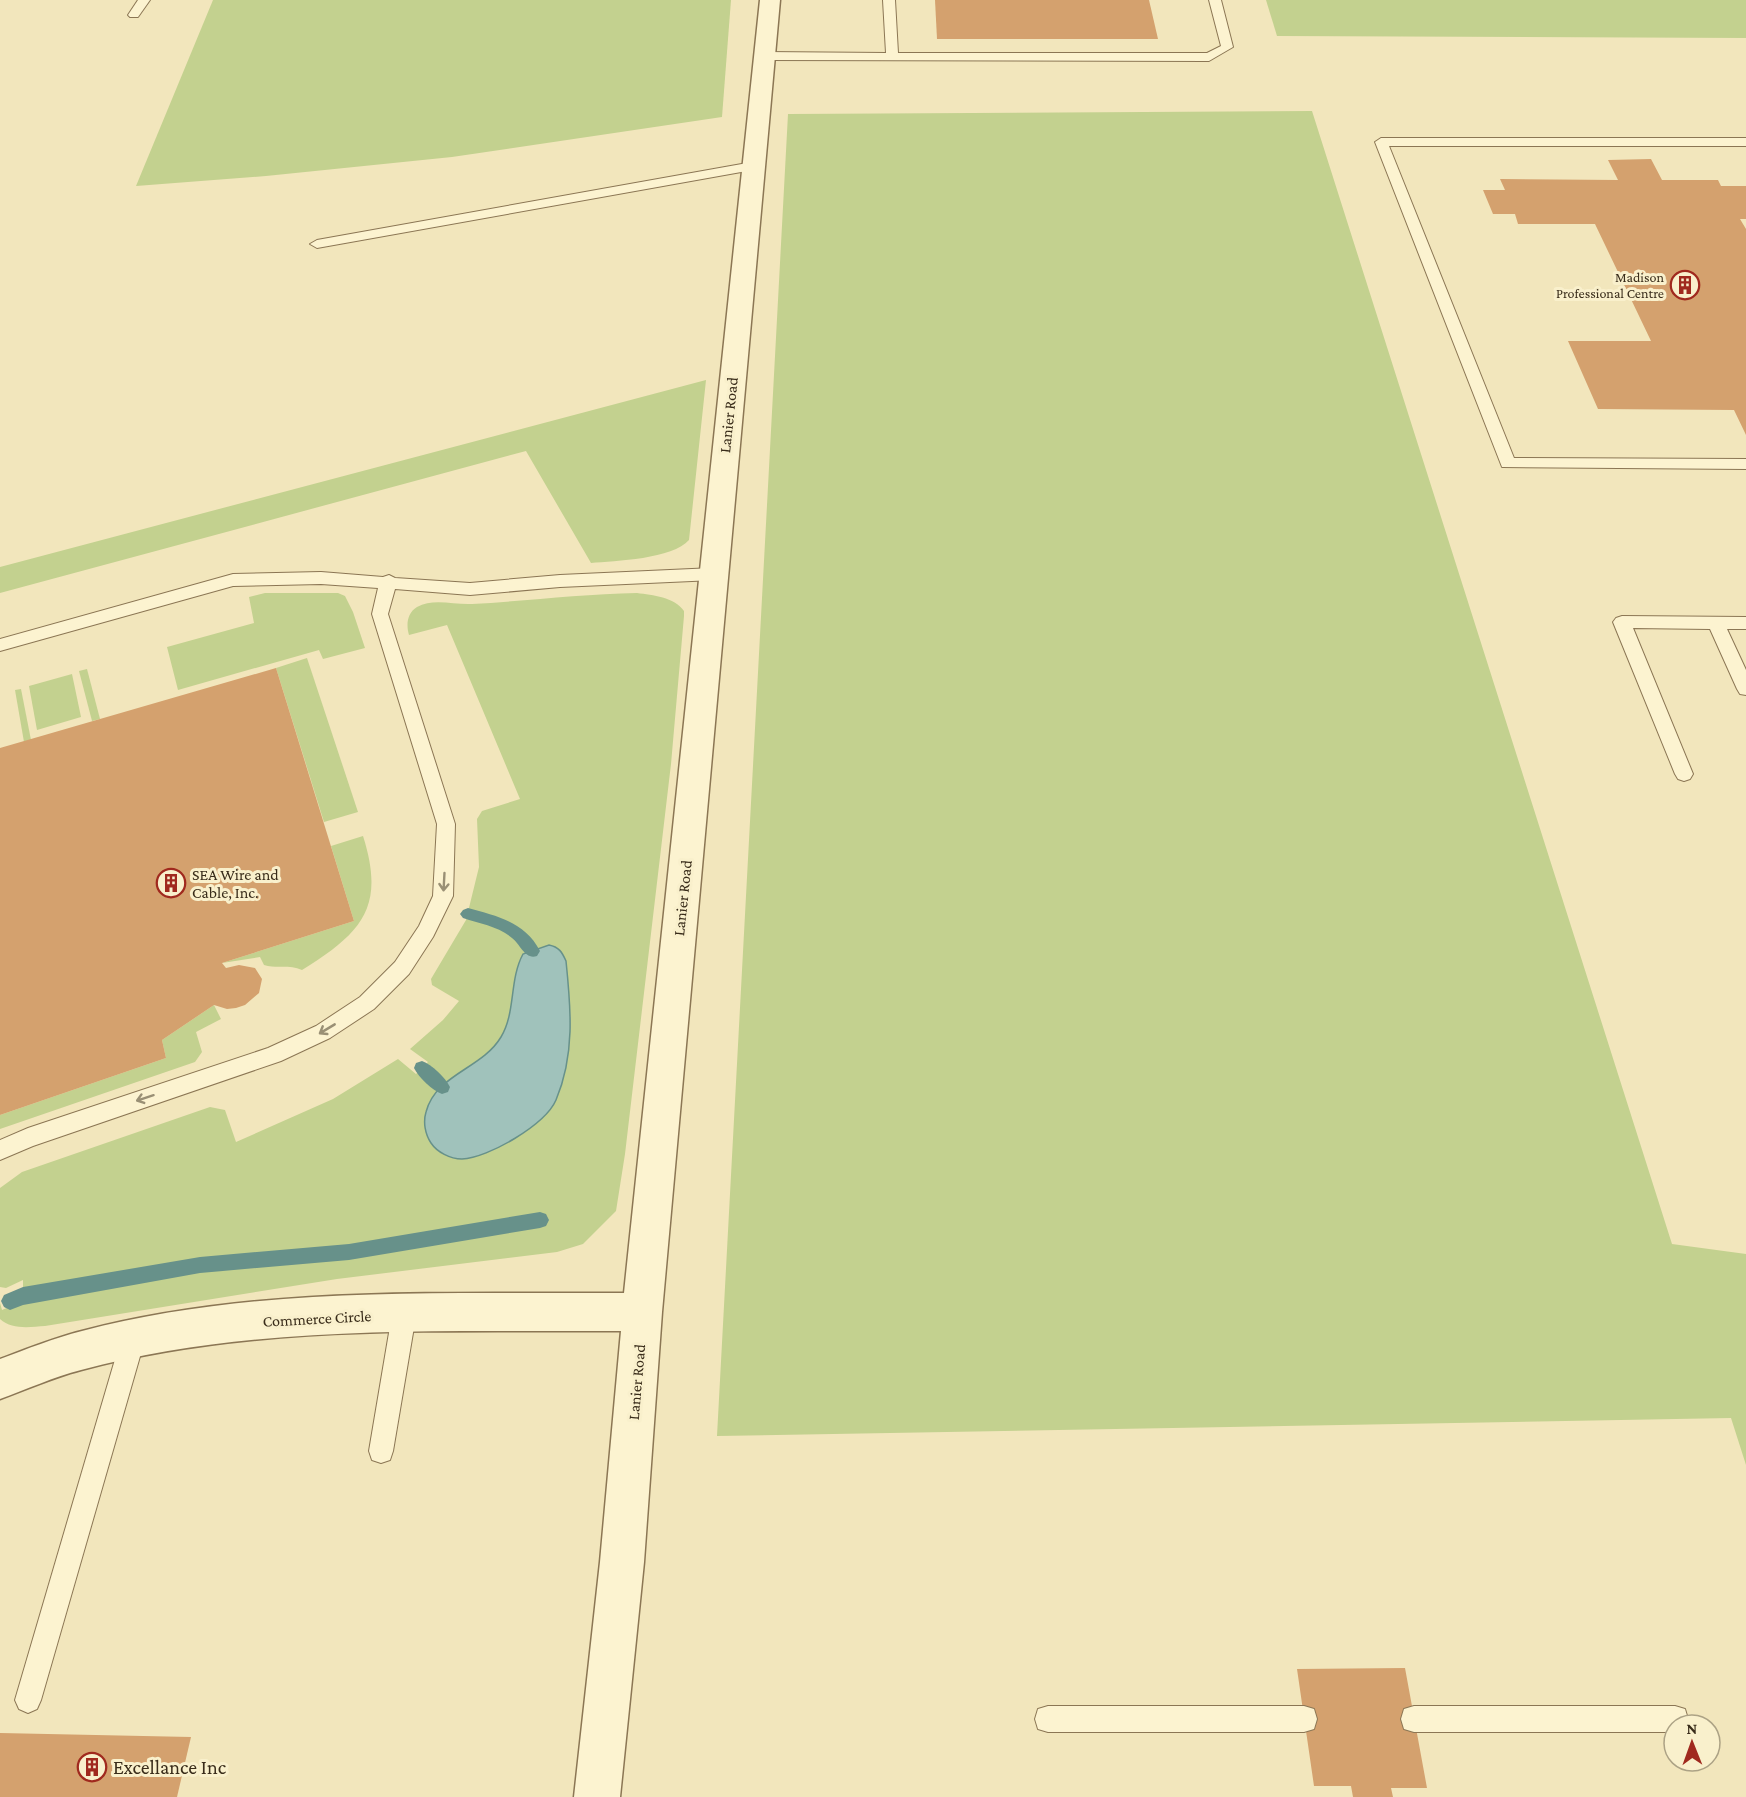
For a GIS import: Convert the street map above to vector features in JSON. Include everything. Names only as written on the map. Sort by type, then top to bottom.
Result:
[{"type":"street","name":"Lanier Road","points":[[597,1797],[770,0]]},
{"type":"street","name":"Commerce Circle","points":[[0,1379],[88,1348],[227,1324],[341,1315],[642,1312]]},
{"type":"lane","points":[[134,15],[144,0]]},
{"type":"lane","points":[[889,0],[892,55]]},
{"type":"lane","points":[[764,56],[1209,57],[1227,47],[1215,0]]},
{"type":"lane","points":[[1746,142],[1382,142],[1508,463],[1746,464]]},
{"type":"lane","points":[[317,244],[753,166]]},
{"type":"lane","points":[[0,645],[232,580],[276,578],[389,581],[470,589],[560,581],[714,574]]},
{"type":"lane","points":[[0,1150],[28,1138],[274,1055],[323,1032],[367,1003],[402,968],[426,931],[443,896],[446,824],[380,614],[389,581]]},
{"type":"lane","points":[[1684,774],[1623,622],[1746,623]]},
{"type":"lane","points":[[1716,623],[1746,689]]},
{"type":"lane","points":[[381,1451],[404,1315]]},
{"type":"lane","points":[[28,1700],[133,1339]]},
{"type":"lane","points":[[1048,1719],[1304,1719]]},
{"type":"lane","points":[[1414,1719],[1662,1719]]},
{"type":"green space","points":[[213,0],[731,0],[722,117],[452,157],[266,176],[136,186]]},
{"type":"green space","points":[[1266,0],[1746,0],[1746,38],[1277,36]]},
{"type":"green space","points":[[1312,111],[1672,1244],[1746,1254],[1746,1465],[1731,1418],[717,1436],[788,114]]},
{"type":"green space","points":[[706,380],[689,540],[681,546],[657,555],[591,563],[526,451],[0,593],[0,567]]},
{"type":"green space","points":[[265,593],[338,593],[345,596],[365,648],[323,659],[319,650],[178,690],[167,647],[254,623],[249,597]]},
{"type":"green space","points":[[637,593],[669,600],[680,606],[684,611],[684,616],[671,764],[625,1154],[616,1211],[583,1244],[557,1252],[337,1279],[45,1326],[16,1326],[0,1319],[0,1303],[2,1310],[23,1301],[23,1280],[6,1288],[0,1287],[0,1188],[22,1172],[210,1107],[225,1110],[236,1142],[333,1099],[398,1059],[416,1074],[428,1062],[410,1049],[443,1020],[459,1001],[432,985],[431,979],[466,920],[479,867],[477,819],[482,811],[520,799],[447,625],[409,635],[408,619],[411,612],[423,604],[437,602],[472,604]]},
{"type":"green space","points":[[307,658],[358,812],[324,822],[276,668]]},
{"type":"green space","points":[[87,669],[100,719],[92,721],[79,671]]},
{"type":"green space","points":[[72,674],[81,717],[37,730],[29,686]]},
{"type":"green space","points":[[21,689],[31,740],[24,742],[15,690]]},
{"type":"green space","points":[[363,836],[371,882],[369,900],[363,916],[340,944],[302,970],[264,965],[260,957],[222,963],[354,921],[331,846]]},
{"type":"green space","points":[[214,1005],[221,1019],[196,1032],[202,1052],[195,1062],[0,1129],[0,1115],[166,1058],[162,1040]]},
{"type":"water","points":[[549,945],[560,950],[566,961],[570,1014],[569,1049],[556,1100],[540,1120],[515,1139],[486,1153],[462,1159],[444,1154],[434,1146],[426,1132],[425,1116],[431,1099],[449,1080],[493,1048],[506,1027],[516,974],[523,954]]},
{"type":"building","points":[[935,0],[1149,0],[1158,39],[937,39]]},
{"type":"building","name":"Madison Professional Centre","points":[[1651,159],[1662,180],[1718,180],[1721,186],[1746,186],[1746,219],[1740,219],[1746,229],[1746,435],[1734,410],[1598,409],[1568,341],[1651,341],[1595,224],[1518,224],[1515,214],[1493,214],[1483,190],[1505,190],[1500,179],[1618,180],[1608,160]]},
{"type":"building","name":"SEA Wire and Cable, Inc.","points":[[276,668],[354,921],[222,963],[226,968],[239,965],[255,968],[262,979],[259,993],[245,1005],[236,1008],[227,1009],[214,1005],[162,1040],[166,1058],[0,1115],[0,748]]},
{"type":"building","points":[[1405,1668],[1427,1788],[1391,1788],[1393,1797],[1353,1797],[1351,1786],[1314,1786],[1297,1669]]},
{"type":"building","name":"Excellance Inc","points":[[0,1733],[191,1737],[177,1797],[0,1797]]},
{"type":"waterway","points":[[468,914],[505,925],[519,935],[532,951]]},
{"type":"waterway","points":[[422,1068],[442,1087]]},
{"type":"waterway","points":[[10,1301],[23,1296],[200,1265],[349,1252],[540,1220]]},
{"type":"place","name":"Madison Professional Centre","points":[[1685,285]]},
{"type":"place","name":"SEA Wire and Cable, Inc.","points":[[171,883]]},
{"type":"place","name":"Excellance Inc","points":[[92,1767]]}]
